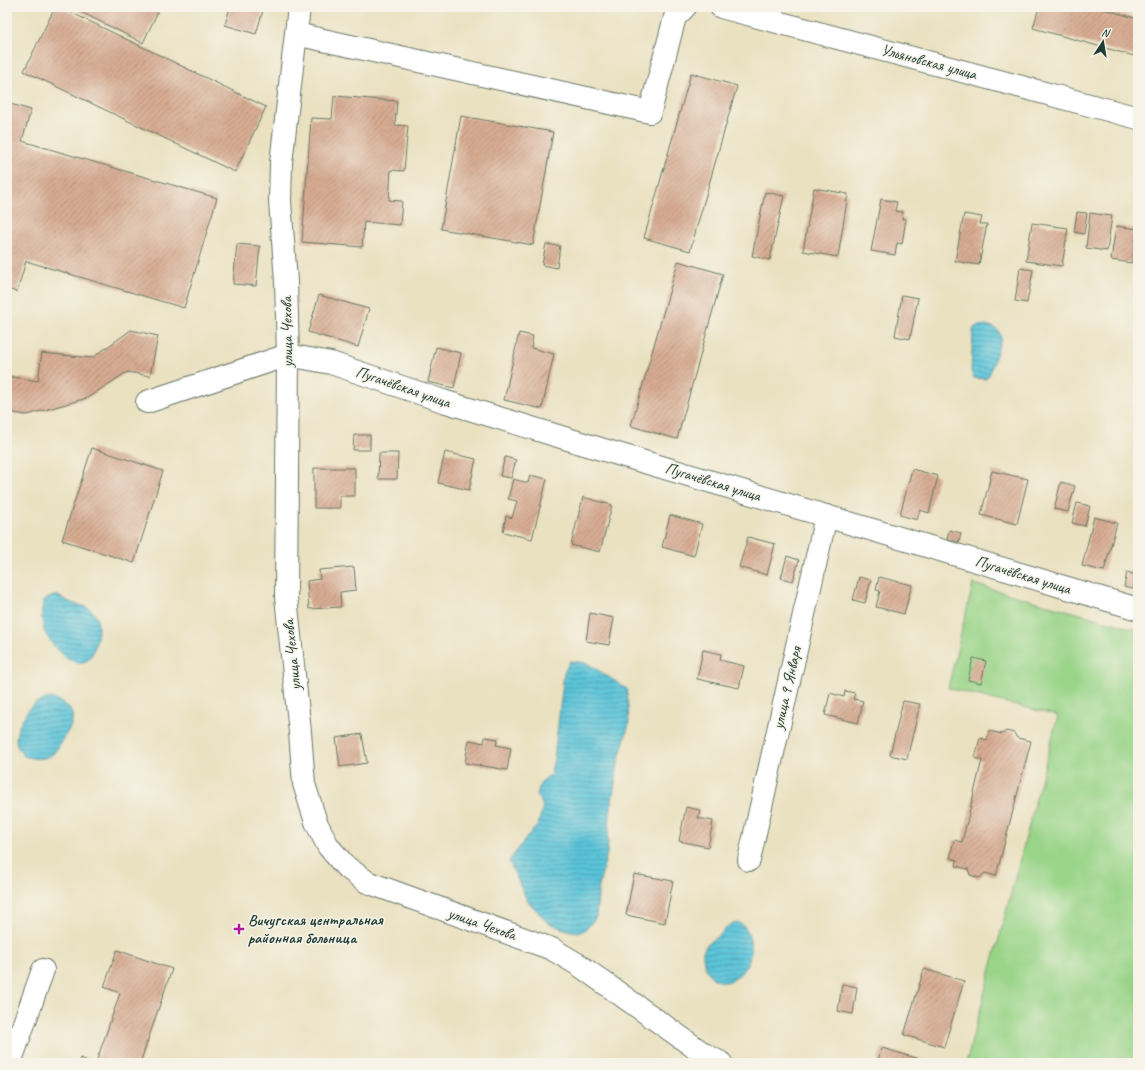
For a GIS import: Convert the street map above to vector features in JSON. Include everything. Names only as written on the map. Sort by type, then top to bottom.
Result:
[{"type":"street","name":"улица Чехова","points":[[299,7],[281,163],[280,201],[286,281],[288,355],[286,597],[304,784],[316,822],[328,846],[345,866],[367,882],[552,949],[579,965],[704,1054],[721,1063]]},
{"type":"street","points":[[296,34],[650,112],[675,17],[685,7]]},
{"type":"street","name":"Ульяновская улица","points":[[720,7],[1138,118]]},
{"type":"street","points":[[147,402],[288,355]]},
{"type":"street","name":"Пугачёвская улица","points":[[288,355],[331,363],[451,403],[1138,609]]},
{"type":"street","name":"улица 9 Января","points":[[749,860],[826,516]]},
{"type":"street","points":[[10,1063],[43,970]]},
{"type":"green space","points":[[973,584],[1138,630],[1138,1063],[966,1063],[1058,716],[948,688]]},
{"type":"water","points":[[977,326],[993,327],[999,332],[1001,339],[990,373],[986,379],[974,378],[971,371],[973,331]]},
{"type":"water","points":[[56,595],[75,604],[86,607],[95,614],[98,624],[98,634],[93,652],[84,662],[78,663],[66,657],[55,647],[46,635],[42,622],[42,607],[44,600]]},
{"type":"water","points":[[570,661],[587,663],[627,689],[629,724],[618,763],[610,815],[607,853],[599,886],[596,917],[588,927],[581,932],[570,931],[548,923],[527,900],[509,861],[538,825],[543,806],[537,795],[540,784],[550,776],[554,758],[564,673]]},
{"type":"water","points":[[49,698],[62,702],[69,708],[72,716],[71,726],[56,750],[50,756],[39,759],[24,756],[18,748],[16,742],[16,735],[20,725],[25,715],[34,704]]},
{"type":"water","points":[[739,923],[748,932],[751,944],[751,954],[749,960],[738,976],[730,981],[720,982],[711,976],[705,967],[703,951],[708,943],[721,934],[727,927],[732,924]]},
{"type":"building","points":[[55,7],[60,7],[266,107],[235,172],[24,71]]},
{"type":"building","points":[[71,7],[160,7],[143,43]]},
{"type":"building","points":[[230,7],[264,7],[256,34],[225,25]]},
{"type":"building","points":[[1039,7],[1097,7],[1138,19],[1138,57],[1033,28]]},
{"type":"building","points":[[691,73],[737,86],[690,251],[644,238]]},
{"type":"building","points":[[334,96],[397,101],[395,125],[408,126],[404,171],[391,170],[389,200],[402,201],[400,225],[364,222],[362,247],[302,242],[311,118],[332,119]]},
{"type":"building","points":[[7,103],[31,110],[22,141],[217,198],[184,308],[26,261],[17,292],[7,289]]},
{"type":"building","points":[[461,116],[553,132],[533,245],[441,229]]},
{"type":"building","points":[[814,188],[848,194],[838,257],[803,251]]},
{"type":"building","points":[[765,192],[784,196],[770,260],[752,256]]},
{"type":"building","points":[[881,199],[897,202],[895,211],[903,212],[902,219],[906,219],[902,244],[897,243],[895,255],[871,251]]},
{"type":"building","points":[[1077,212],[1087,213],[1084,234],[1074,232]]},
{"type":"building","points":[[1090,213],[1112,216],[1107,251],[1086,248]]},
{"type":"building","points":[[964,214],[982,217],[980,224],[987,224],[979,265],[955,261]]},
{"type":"building","points":[[1032,223],[1068,228],[1062,266],[1026,261]]},
{"type":"building","points":[[1116,226],[1137,229],[1132,263],[1111,260]]},
{"type":"building","points":[[237,244],[260,246],[256,286],[233,284]]},
{"type":"building","points":[[546,244],[560,246],[557,268],[542,265]]},
{"type":"building","points":[[678,261],[723,274],[677,439],[631,426]]},
{"type":"building","points":[[1020,268],[1033,270],[1027,303],[1015,301]]},
{"type":"building","points":[[319,295],[369,309],[358,347],[308,332]]},
{"type":"building","points":[[902,295],[918,298],[910,339],[895,336]]},
{"type":"building","points":[[131,330],[158,336],[150,376],[127,372],[87,398],[27,415],[7,412],[7,376],[38,381],[42,353],[92,358]]},
{"type":"building","points":[[519,333],[533,336],[531,348],[554,354],[542,409],[504,400]]},
{"type":"building","points":[[436,347],[461,353],[454,388],[428,382]]},
{"type":"building","points":[[354,435],[370,435],[370,450],[353,450]]},
{"type":"building","points":[[92,448],[163,471],[134,563],[62,540]]},
{"type":"building","points":[[445,452],[476,459],[469,490],[438,483]]},
{"type":"building","points":[[379,453],[398,453],[397,479],[378,479]]},
{"type":"building","points":[[505,457],[516,460],[511,478],[500,476]]},
{"type":"building","points":[[314,468],[355,468],[355,496],[340,496],[340,508],[314,508]]},
{"type":"building","points":[[912,469],[938,476],[929,513],[920,510],[917,520],[900,515]]},
{"type":"building","points":[[992,471],[1028,479],[1017,524],[981,515]]},
{"type":"building","points":[[530,475],[547,479],[532,539],[503,532],[506,516],[512,518],[517,501],[508,499],[513,479],[528,483]]},
{"type":"building","points":[[1061,482],[1075,486],[1068,512],[1054,509]]},
{"type":"building","points":[[583,497],[612,505],[600,552],[571,545]]},
{"type":"building","points":[[1077,503],[1090,506],[1085,526],[1072,523]]},
{"type":"building","points":[[670,515],[702,524],[694,556],[662,547]]},
{"type":"building","points":[[1094,517],[1117,523],[1104,571],[1082,566]]},
{"type":"building","points":[[949,530],[961,533],[959,542],[947,539]]},
{"type":"building","points":[[748,537],[775,544],[767,575],[739,567]]},
{"type":"building","points":[[787,556],[799,560],[793,581],[781,578]]},
{"type":"building","points":[[354,567],[356,590],[340,592],[341,607],[309,609],[307,581],[320,579],[319,570]]},
{"type":"building","points":[[1127,572],[1137,575],[1133,589],[1124,587]]},
{"type":"building","points":[[859,577],[871,580],[865,603],[853,600]]},
{"type":"building","points":[[879,577],[912,585],[904,614],[876,607],[880,591],[876,590]]},
{"type":"building","points":[[590,613],[614,618],[609,645],[586,641]]},
{"type":"building","points":[[703,650],[721,654],[720,660],[744,666],[739,688],[697,679]]},
{"type":"building","points":[[973,658],[986,661],[981,683],[968,680]]},
{"type":"building","points":[[845,691],[855,693],[853,699],[863,701],[858,723],[825,715],[830,693],[844,697]]},
{"type":"building","points":[[903,701],[920,704],[907,759],[890,755]]},
{"type":"building","points":[[989,731],[1002,734],[1006,731],[1014,733],[1017,738],[1031,741],[996,876],[985,873],[979,878],[970,875],[968,869],[956,866],[957,860],[950,858],[954,840],[962,842],[982,760],[975,758],[980,738],[987,740]]},
{"type":"building","points":[[362,734],[367,763],[340,767],[336,738]]},
{"type":"building","points":[[485,737],[498,739],[496,745],[511,748],[507,770],[465,763],[469,740],[484,743]]},
{"type":"building","points":[[686,807],[700,810],[698,818],[713,821],[708,847],[679,841]]},
{"type":"building","points":[[634,874],[673,881],[665,923],[626,915]]},
{"type":"building","points":[[117,950],[172,969],[140,1063],[96,1063],[120,993],[104,987]]},
{"type":"building","points":[[924,969],[964,981],[944,1047],[904,1035]]},
{"type":"building","points":[[842,984],[857,987],[853,1014],[838,1011]]},
{"type":"building","points":[[882,1048],[933,1063],[877,1063]]},
{"type":"building","points":[[80,1058],[94,1063],[79,1063]]},
{"type":"place","name":"Вичугская центральная районная больница","points":[[239,929]]}]
